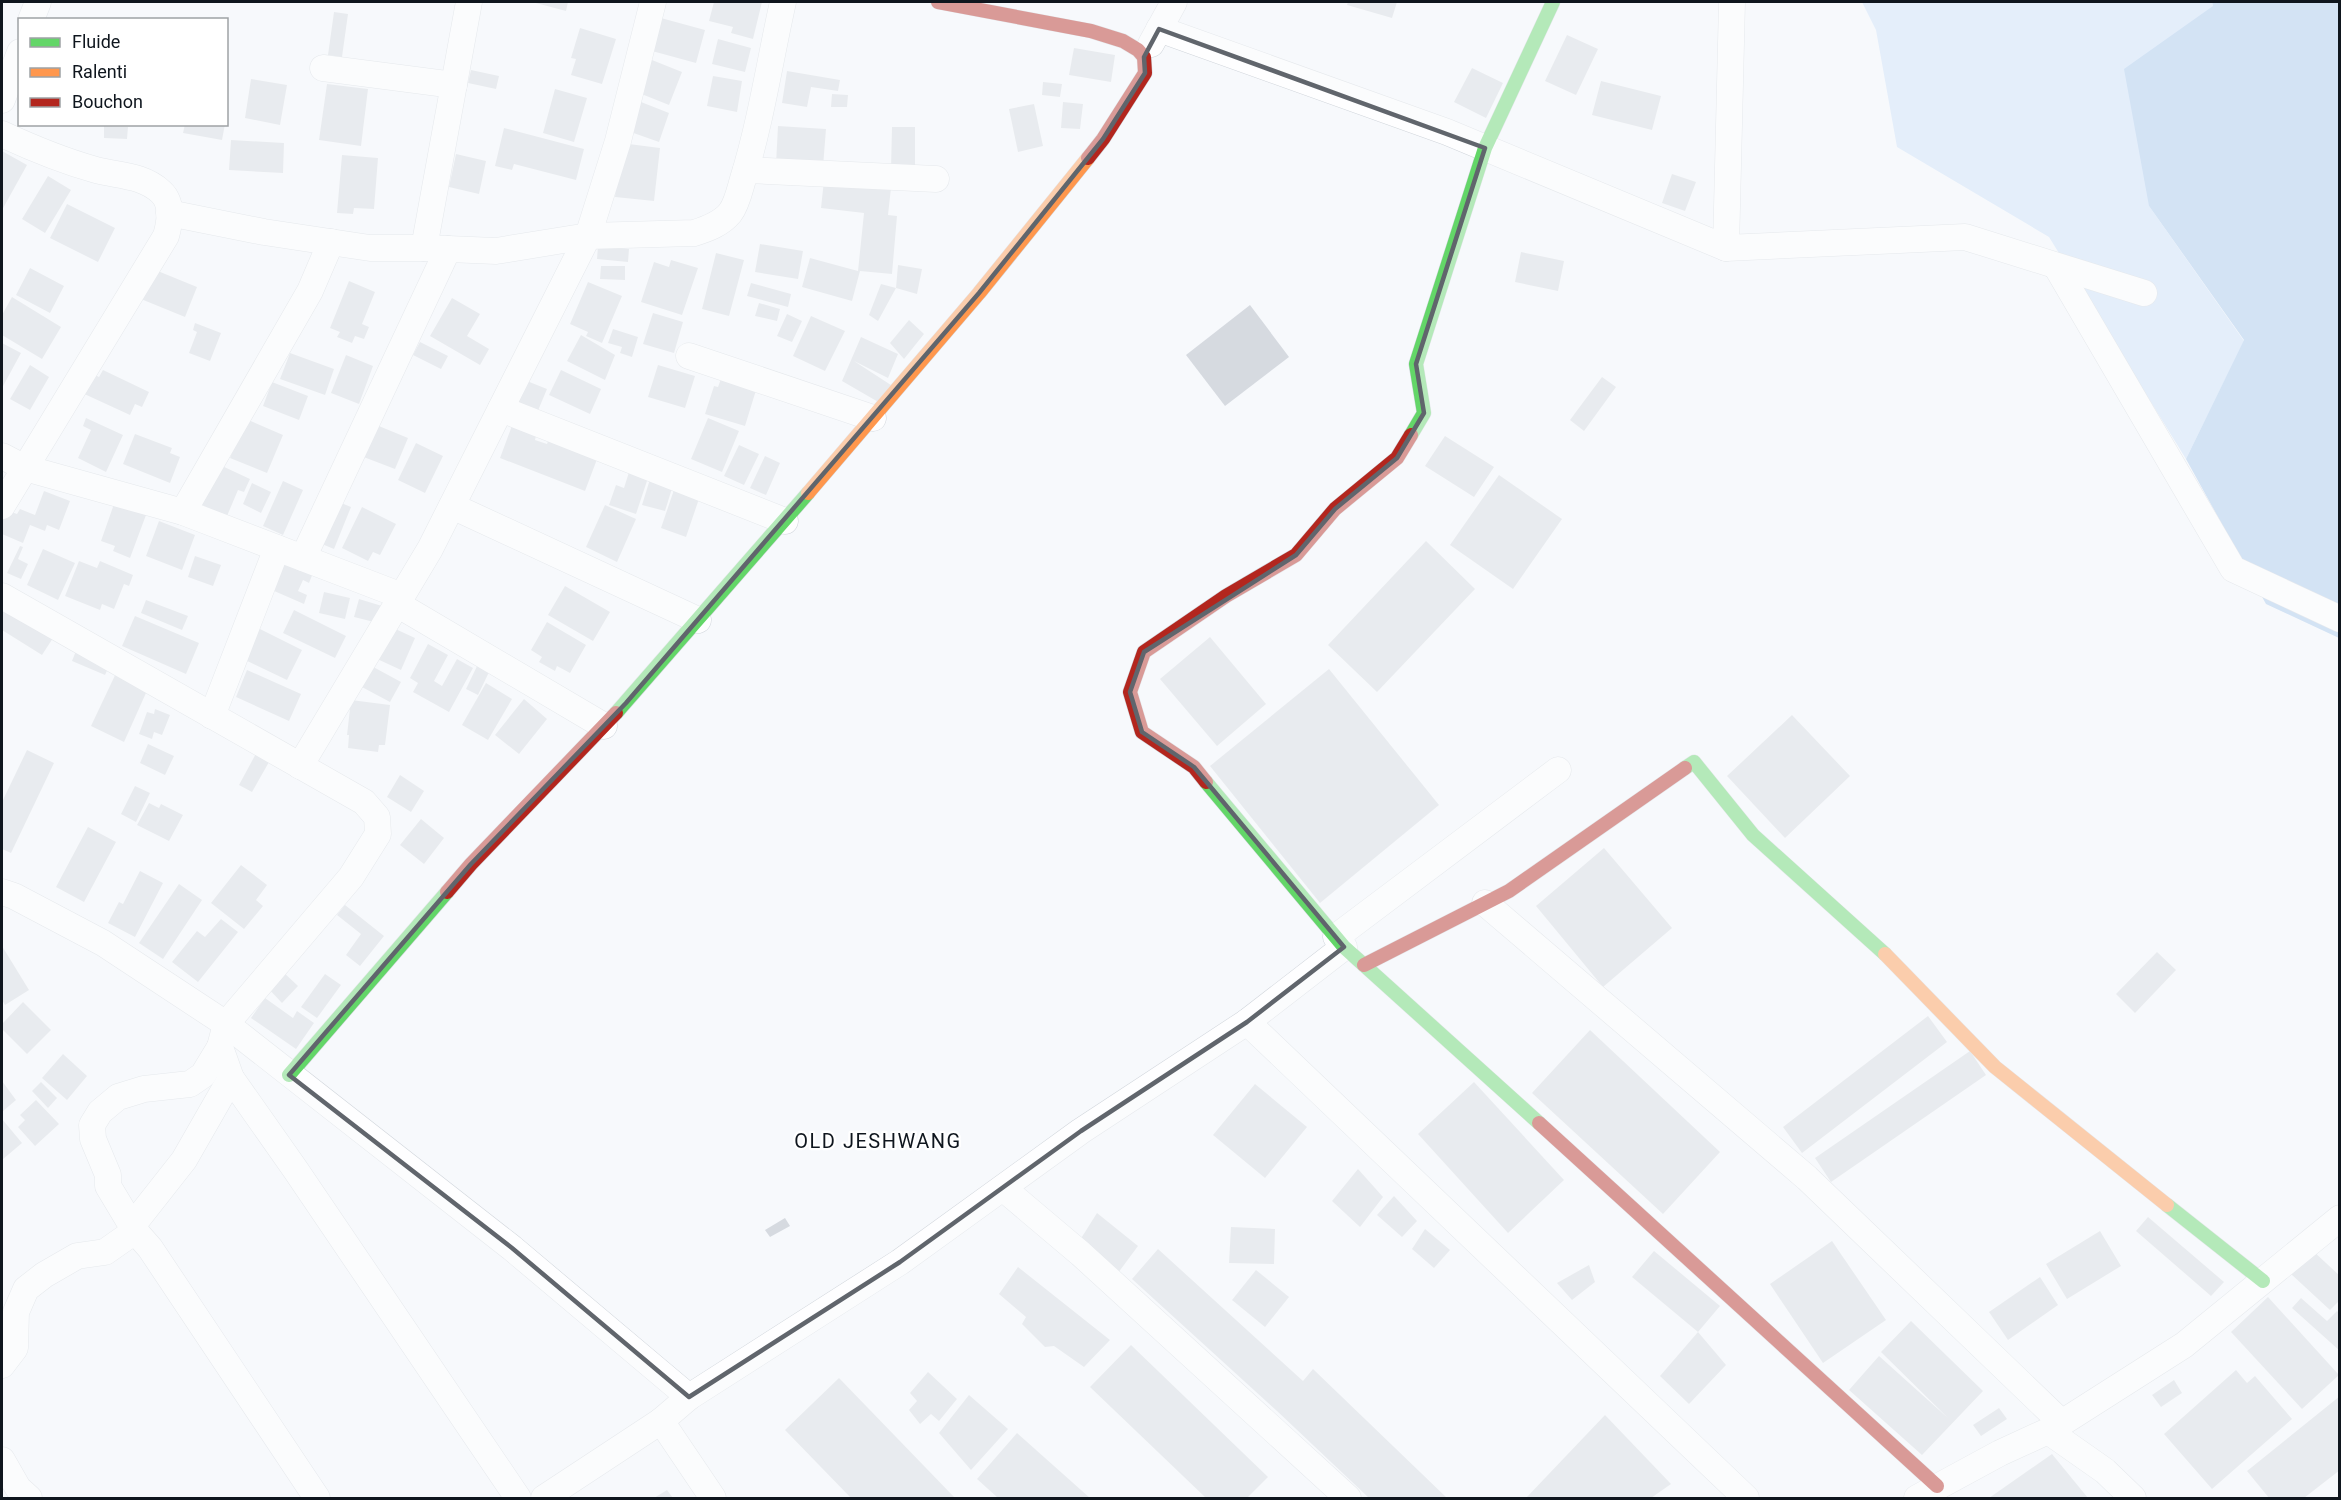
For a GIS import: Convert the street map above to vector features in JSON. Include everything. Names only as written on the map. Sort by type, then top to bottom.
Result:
[{"type":"street","points":[[32,18],[38,2]]},
{"type":"street","points":[[303,558],[436,248],[454,85],[470,2]]},
{"type":"street","points":[[300,766],[430,549],[588,236],[618,141],[653,2]]},
{"type":"street","points":[[169,213],[370,248],[496,251],[588,236],[694,233],[721,221],[731,212],[746,170],[783,2]]},
{"type":"street","points":[[289,1075],[471,864],[604,726],[698,620],[980,293],[1103,139],[1145,73],[1143,57],[1138,50],[1123,41],[1091,31],[938,2]]},
{"type":"street","points":[[1143,57],[1174,2]]},
{"type":"street","points":[[1553,2],[1485,147],[1416,364],[1424,413],[1397,458],[1335,509],[1296,555],[1226,596],[1144,652],[1130,692],[1142,732],[1194,767],[1340,942],[1669,1240],[1927,1492],[2055,1427],[2184,1345],[2340,1218]]},
{"type":"street","points":[[1726,248],[1732,2]]},
{"type":"street","points":[[1159,29],[1447,132],[1726,248],[1965,237],[2144,293]]},
{"type":"street","points":[[2,100],[18,57]]},
{"type":"street","points":[[323,68],[454,85]]},
{"type":"street","points":[[2,134],[68,161],[139,178],[162,193],[168,201],[169,213],[166,236],[2,506]]},
{"type":"street","points":[[746,170],[936,179]]},
{"type":"street","points":[[183,512],[310,291],[331,242]]},
{"type":"street","points":[[2056,266],[2233,569],[2340,619]]},
{"type":"street","points":[[688,356],[873,418]]},
{"type":"street","points":[[501,409],[784,521]]},
{"type":"street","points":[[2,456],[25,468],[183,512],[303,558],[400,600],[604,726]]},
{"type":"street","points":[[452,506],[698,620]]},
{"type":"street","points":[[212,716],[277,548]]},
{"type":"street","points":[[2,596],[364,802],[377,817],[378,834],[351,877],[223,1035],[203,1075],[190,1084],[144,1089],[118,1097],[100,1113],[92,1125],[93,1139],[108,1175],[108,1186],[116,1203],[129,1217],[135,1230],[150,1248],[317,1498]]},
{"type":"street","points":[[1364,965],[1509,891],[1694,762],[1753,835],[1876,945],[1995,1067],[2263,1281]]},
{"type":"street","points":[[544,1498],[661,1421],[689,1397],[900,1262],[1004,1189],[1081,1131],[1247,1022],[1340,942],[1558,771]]},
{"type":"street","points":[[6,897],[103,943],[223,1035],[289,1075],[512,1248],[689,1397]]},
{"type":"street","points":[[1485,903],[1807,1178],[2055,1427],[2133,1498]]},
{"type":"street","points":[[1247,1022],[1746,1498]]},
{"type":"street","points":[[223,1035],[231,1078],[518,1498]]},
{"type":"street","points":[[2,1365],[15,1348],[16,1312],[26,1289],[44,1275],[78,1256],[105,1252],[135,1230],[136,1221],[184,1160],[231,1078]]},
{"type":"street","points":[[1004,1189],[1081,1254],[1348,1498]]},
{"type":"street","points":[[661,1421],[713,1498]]},
{"type":"street","points":[[2,1460],[18,1488],[29,1498]]},
{"type":"highlighted area","points":[[1159,29],[1485,148],[1416,364],[1424,413],[1397,458],[1335,509],[1296,555],[1144,652],[1130,692],[1142,732],[1194,767],[1344,947],[1247,1022],[1081,1131],[900,1262],[689,1397],[512,1248],[289,1075],[471,864],[626,703],[979,293],[1103,139],[1145,73],[1144,57]]},
{"type":"shaded area","points":[[1862,2],[2212,2],[2213,6],[2149,206],[2244,341],[2186,459],[2049,237],[1897,147],[1876,30]]},
{"type":"shaded area","points":[[2212,2],[2339,2],[2339,638],[2266,604],[2186,459],[2244,340],[2149,206],[2124,69],[2213,6]]},
{"type":"building","points":[[532,2],[568,2],[566,11]]},
{"type":"building","points":[[714,2],[762,2],[753,39],[731,33],[733,27],[709,21]]},
{"type":"building","points":[[1348,2],[1397,2],[1392,18],[1347,5]]},
{"type":"building","points":[[334,12],[348,14],[342,57],[328,55]]},
{"type":"building","points":[[661,18],[705,30],[696,63],[652,51]]},
{"type":"building","points":[[580,28],[616,39],[602,84],[571,75],[576,59],[571,58]]},
{"type":"building","points":[[1567,35],[1598,49],[1576,95],[1545,81]]},
{"type":"building","points":[[718,39],[751,48],[745,72],[712,64]]},
{"type":"building","points":[[1074,48],[1115,55],[1111,82],[1069,75]]},
{"type":"building","points":[[652,60],[682,72],[669,105],[639,93]]},
{"type":"building","points":[[1472,68],[1503,83],[1486,118],[1454,102]]},
{"type":"building","points":[[471,70],[499,76],[496,89],[468,83]]},
{"type":"building","points":[[787,71],[840,80],[838,91],[811,87],[807,107],[782,103]]},
{"type":"building","points":[[713,76],[742,81],[737,112],[707,106]]},
{"type":"building","points":[[251,79],[287,85],[280,125],[245,118]]},
{"type":"building","points":[[1601,81],[1661,96],[1652,130],[1592,115]]},
{"type":"building","points":[[1043,82],[1062,84],[1060,97],[1042,95]]},
{"type":"building","points":[[327,84],[368,89],[361,146],[319,140]]},
{"type":"building","points":[[555,89],[587,98],[574,142],[543,133]]},
{"type":"building","points":[[832,94],[848,95],[847,107],[831,107]]},
{"type":"building","points":[[636,100],[669,113],[659,142],[625,130]]},
{"type":"building","points":[[1063,102],[1083,104],[1080,129],[1061,128]]},
{"type":"building","points":[[1034,104],[1043,146],[1018,152],[1009,109]]},
{"type":"building","points":[[104,126],[128,127],[127,139],[104,138]]},
{"type":"building","points":[[185,126],[225,126],[222,140],[183,133]]},
{"type":"building","points":[[778,126],[826,129],[823,167],[776,164]]},
{"type":"building","points":[[892,127],[915,127],[915,169],[891,169]]},
{"type":"building","points":[[504,128],[584,149],[576,180],[514,164],[512,170],[495,166]]},
{"type":"building","points":[[231,140],[284,143],[283,173],[229,170]]},
{"type":"building","points":[[621,143],[660,148],[654,201],[615,197]]},
{"type":"building","points":[[2,151],[27,165],[2,210]]},
{"type":"building","points":[[456,154],[486,161],[479,194],[449,187]]},
{"type":"building","points":[[342,155],[378,158],[374,209],[354,208],[353,214],[337,213]]},
{"type":"building","points":[[1672,174],[1696,182],[1685,211],[1662,203]]},
{"type":"building","points":[[48,176],[71,190],[45,233],[22,219]]},
{"type":"building","points":[[824,180],[891,188],[888,215],[897,216],[892,274],[860,271],[852,301],[802,287],[810,258],[858,271],[864,213],[821,208]]},
{"type":"building","points":[[67,204],[115,228],[98,262],[50,238]]},
{"type":"building","points":[[760,244],[803,251],[798,279],[755,272]]},
{"type":"building","points":[[598,246],[629,249],[628,262],[597,259]]},
{"type":"building","points":[[1521,252],[1564,261],[1558,291],[1515,282]]},
{"type":"building","points":[[716,253],[744,260],[729,316],[702,309]]},
{"type":"building","points":[[671,260],[698,268],[682,315],[641,302],[654,262],[669,267]]},
{"type":"building","points":[[898,265],[922,269],[917,294],[896,288]]},
{"type":"building","points":[[601,266],[625,266],[625,280],[600,279]]},
{"type":"building","points":[[148,267],[197,287],[185,317],[136,297]]},
{"type":"building","points":[[30,268],[64,286],[50,313],[16,295]]},
{"type":"building","points":[[349,281],[375,292],[362,324],[369,327],[364,339],[355,336],[352,343],[337,337],[340,332],[330,328]]},
{"type":"building","points":[[588,282],[622,296],[602,343],[586,336],[588,332],[570,324]]},
{"type":"building","points":[[751,283],[791,294],[788,307],[747,296]]},
{"type":"building","points":[[881,284],[896,288],[878,321],[869,315]]},
{"type":"building","points":[[12,297],[61,327],[42,359],[2,335],[2,315]]},
{"type":"building","points":[[452,298],[480,314],[467,336],[489,349],[480,365],[430,336]]},
{"type":"building","points":[[759,303],[780,309],[777,321],[755,316]]},
{"type":"building","points":[[1250,305],[1289,357],[1225,406],[1186,355]]},
{"type":"building","points":[[653,313],[683,322],[674,353],[643,344]]},
{"type":"building","points":[[787,314],[802,321],[792,342],[777,336]]},
{"type":"building","points":[[811,316],[845,331],[825,371],[793,356]]},
{"type":"building","points":[[909,320],[924,334],[904,359],[890,343]]},
{"type":"building","points":[[195,323],[221,333],[210,361],[189,353],[197,332],[193,330]]},
{"type":"building","points":[[613,329],[638,337],[632,357],[620,353],[622,347],[608,343]]},
{"type":"building","points":[[581,335],[615,355],[605,380],[567,361]]},
{"type":"building","points":[[861,337],[898,354],[888,378],[854,361],[894,387],[880,403],[842,381]]},
{"type":"building","points":[[420,342],[448,356],[441,369],[413,355]]},
{"type":"building","points":[[2,343],[21,353],[2,388]]},
{"type":"building","points":[[290,353],[334,369],[325,395],[280,379]]},
{"type":"building","points":[[346,355],[373,366],[359,404],[331,393]]},
{"type":"building","points":[[30,365],[49,377],[30,410],[10,399]]},
{"type":"building","points":[[658,365],[695,376],[685,408],[648,397]]},
{"type":"building","points":[[103,370],[149,392],[142,407],[135,404],[130,415],[80,392],[89,372],[99,377]]},
{"type":"building","points":[[561,370],[601,389],[590,414],[549,395]]},
{"type":"building","points":[[722,376],[757,387],[745,426],[705,414],[714,386],[718,387]]},
{"type":"building","points":[[1602,377],[1616,387],[1584,431],[1570,420]]},
{"type":"building","points":[[527,381],[547,389],[537,413],[508,401]]},
{"type":"building","points":[[272,382],[308,396],[299,420],[263,406]]},
{"type":"building","points":[[86,418],[123,435],[106,472],[78,458],[91,430],[83,426]]},
{"type":"building","points":[[708,418],[739,431],[722,472],[691,459]]},
{"type":"building","points":[[246,419],[283,435],[267,473],[230,458]]},
{"type":"building","points":[[513,423],[537,432],[535,440],[547,444],[550,435],[599,454],[585,491],[500,458]]},
{"type":"building","points":[[374,424],[408,438],[395,469],[361,456]]},
{"type":"building","points":[[135,434],[172,448],[170,453],[180,457],[170,483],[123,464]]},
{"type":"building","points":[[1445,436],[1494,467],[1474,497],[1425,466]]},
{"type":"building","points":[[416,443],[443,456],[425,493],[398,480]]},
{"type":"building","points":[[739,445],[759,454],[744,485],[724,476]]},
{"type":"building","points":[[765,456],[780,463],[766,495],[750,488]]},
{"type":"building","points":[[220,465],[250,479],[244,492],[238,490],[227,516],[202,505]]},
{"type":"building","points":[[630,469],[649,475],[636,514],[609,505],[616,485],[624,488]]},
{"type":"building","points":[[1499,475],[1562,519],[1513,589],[1450,545]]},
{"type":"building","points":[[651,476],[674,482],[665,511],[642,505]]},
{"type":"building","points":[[283,481],[303,490],[283,535],[263,526]]},
{"type":"building","points":[[677,481],[702,490],[686,537],[661,528]]},
{"type":"building","points":[[252,483],[271,492],[261,513],[243,504]]},
{"type":"building","points":[[44,491],[70,501],[59,530],[47,525],[45,531],[30,525],[23,543],[2,534],[2,520],[6,510],[17,514],[20,509],[35,515]]},
{"type":"building","points":[[334,500],[351,507],[334,549],[317,542]]},
{"type":"building","points":[[114,504],[146,515],[130,558],[113,551],[115,546],[101,541]]},
{"type":"building","points":[[605,505],[636,519],[617,562],[586,547]]},
{"type":"building","points":[[362,507],[396,524],[380,555],[373,552],[368,561],[342,548]]},
{"type":"building","points":[[159,521],[195,535],[182,570],[146,556]]},
{"type":"building","points":[[1426,541],[1475,589],[1377,692],[1328,645]]},
{"type":"building","points":[[20,546],[23,547],[18,559],[28,564],[21,579],[7,573]]},
{"type":"building","points":[[43,549],[75,563],[58,600],[27,585]]},
{"type":"building","points":[[195,556],[221,565],[213,586],[188,577]]},
{"type":"building","points":[[277,558],[313,573],[309,583],[303,580],[298,591],[307,595],[304,604],[265,587]]},
{"type":"building","points":[[79,561],[97,568],[100,561],[133,575],[129,586],[124,584],[114,609],[102,604],[100,610],[65,596]]},
{"type":"building","points":[[565,586],[610,612],[593,641],[548,615]]},
{"type":"building","points":[[324,592],[350,598],[345,619],[319,613]]},
{"type":"building","points":[[359,599],[382,606],[378,623],[354,617]]},
{"type":"building","points":[[146,600],[188,616],[182,630],[141,613]]},
{"type":"building","points":[[2,604],[53,638],[42,655],[2,630]]},
{"type":"building","points":[[294,610],[346,636],[335,658],[283,633]]},
{"type":"building","points":[[135,616],[199,643],[186,674],[122,646]]},
{"type":"building","points":[[547,622],[586,645],[570,673],[557,666],[555,671],[539,662],[542,657],[531,650]]},
{"type":"building","points":[[254,626],[302,650],[287,680],[239,657]]},
{"type":"building","points":[[389,626],[415,638],[401,670],[375,658]]},
{"type":"building","points":[[1210,637],[1266,704],[1217,746],[1160,679]]},
{"type":"building","points":[[428,644],[448,655],[434,681],[442,686],[457,659],[473,668],[449,712],[413,692],[418,683],[410,678]]},
{"type":"building","points":[[78,646],[112,660],[105,675],[72,661]]},
{"type":"building","points":[[479,662],[491,668],[478,695],[466,689]]},
{"type":"building","points":[[366,663],[401,682],[390,702],[360,686]]},
{"type":"building","points":[[118,669],[150,684],[124,742],[91,726]]},
{"type":"building","points":[[1329,669],[1439,805],[1320,903],[1210,766]]},
{"type":"building","points":[[247,670],[301,694],[289,721],[236,697]]},
{"type":"building","points":[[486,683],[512,699],[488,740],[462,725]]},
{"type":"building","points":[[524,699],[547,719],[519,754],[495,735]]},
{"type":"building","points":[[351,700],[390,705],[385,745],[379,745],[378,752],[348,748],[349,735],[347,735]]},
{"type":"building","points":[[155,709],[170,715],[162,735],[154,732],[152,739],[139,734],[147,712],[154,714]]},
{"type":"building","points":[[1792,715],[1850,776],[1785,838],[1727,776]]},
{"type":"building","points":[[148,744],[174,756],[165,775],[140,763]]},
{"type":"building","points":[[259,748],[273,755],[252,792],[239,785]]},
{"type":"building","points":[[27,750],[54,763],[11,853],[2,849],[2,802]]},
{"type":"building","points":[[400,775],[424,791],[411,812],[387,797]]},
{"type":"building","points":[[135,786],[150,793],[136,822],[121,814]]},
{"type":"building","points":[[149,803],[159,808],[161,804],[183,815],[169,841],[137,825]]},
{"type":"building","points":[[421,819],[444,838],[424,864],[400,845]]},
{"type":"building","points":[[88,827],[116,842],[84,902],[56,887]]},
{"type":"building","points":[[1604,848],[1672,928],[1603,987],[1536,906]]},
{"type":"building","points":[[241,865],[267,885],[256,900],[263,906],[244,929],[211,903]]},
{"type":"building","points":[[140,871],[163,883],[135,937],[108,923],[119,902],[123,904]]},
{"type":"building","points":[[179,884],[202,900],[163,959],[139,943]]},
{"type":"building","points":[[345,905],[384,936],[360,966],[346,955],[361,934],[337,915]]},
{"type":"building","points":[[221,919],[238,932],[198,982],[172,962],[197,931],[205,937]]},
{"type":"building","points":[[2,946],[29,990],[5,1005],[2,1000]]},
{"type":"building","points":[[2157,952],[2176,970],[2135,1013],[2116,994]]},
{"type":"building","points":[[281,970],[298,986],[282,1003],[266,986]]},
{"type":"building","points":[[325,974],[341,985],[317,1018],[301,1007]]},
{"type":"building","points":[[265,998],[293,1018],[297,1011],[314,1023],[296,1049],[251,1018]]},
{"type":"building","points":[[23,1002],[51,1030],[27,1054],[2,1029],[2,1024]]},
{"type":"building","points":[[1928,1016],[1947,1042],[1802,1153],[1783,1127]]},
{"type":"building","points":[[1590,1030],[1720,1152],[1663,1214],[1532,1093]]},
{"type":"building","points":[[1970,1051],[1986,1075],[1831,1182],[1815,1158]]},
{"type":"building","points":[[63,1054],[87,1076],[67,1100],[42,1078]]},
{"type":"building","points":[[2,1081],[16,1100],[2,1112]]},
{"type":"building","points":[[41,1082],[57,1098],[48,1108],[32,1091]]},
{"type":"building","points":[[1474,1082],[1564,1180],[1508,1233],[1418,1134]]},
{"type":"building","points":[[1255,1084],[1307,1127],[1265,1178],[1213,1135]]},
{"type":"building","points":[[36,1100],[59,1124],[35,1146],[18,1127],[25,1120],[20,1115]]},
{"type":"building","points":[[2,1119],[22,1143],[2,1160]]},
{"type":"building","points":[[1358,1169],[1383,1197],[1360,1227],[1332,1201]]},
{"type":"building","points":[[1394,1196],[1417,1221],[1402,1237],[1377,1215]]},
{"type":"building","points":[[1097,1213],[1138,1246],[1118,1273],[1080,1240]]},
{"type":"building","points":[[2148,1217],[2224,1282],[2211,1296],[2136,1231]]},
{"type":"building","points":[[785,1218],[790,1226],[770,1237],[765,1230]]},
{"type":"building","points":[[1231,1227],[1275,1229],[1274,1264],[1229,1263]]},
{"type":"building","points":[[1425,1229],[1450,1250],[1434,1268],[1412,1249]]},
{"type":"building","points":[[2100,1231],[2121,1266],[2067,1299],[2046,1264]]},
{"type":"building","points":[[1832,1241],[1886,1320],[1823,1363],[1770,1284]]},
{"type":"building","points":[[1158,1249],[1303,1381],[1313,1369],[1447,1498],[1369,1498],[1132,1279]]},
{"type":"building","points":[[2312,1250],[2340,1276],[2340,1300],[2330,1310],[2291,1274]]},
{"type":"building","points":[[1654,1251],[1720,1306],[1698,1332],[1632,1277]]},
{"type":"building","points":[[1589,1265],[1595,1282],[1572,1300],[1557,1283]]},
{"type":"building","points":[[1018,1267],[1110,1340],[1084,1367],[1054,1346],[1045,1347],[1022,1324],[1026,1317],[999,1294]]},
{"type":"building","points":[[1256,1270],[1289,1297],[1265,1327],[1232,1300]]},
{"type":"building","points":[[2040,1277],[2058,1305],[2008,1340],[1989,1312]]},
{"type":"building","points":[[2268,1297],[2339,1375],[2302,1409],[2231,1332]]},
{"type":"building","points":[[2301,1298],[2327,1321],[2337,1311],[2340,1314],[2340,1351],[2292,1308]]},
{"type":"building","points":[[1911,1321],[1983,1391],[1922,1455],[1849,1390],[1879,1356],[1948,1418],[1881,1352]]},
{"type":"building","points":[[1698,1332],[1726,1365],[1689,1404],[1660,1376]]},
{"type":"building","points":[[1131,1345],[1268,1477],[1247,1498],[1206,1498],[1090,1387]]},
{"type":"building","points":[[2236,1370],[2247,1383],[2255,1376],[2292,1419],[2212,1489],[2164,1434]]},
{"type":"building","points":[[928,1372],[957,1399],[939,1421],[931,1414],[920,1424],[909,1410],[917,1401],[910,1393]]},
{"type":"building","points":[[839,1378],[955,1498],[851,1498],[785,1430]]},
{"type":"building","points":[[2174,1380],[2182,1393],[2161,1407],[2152,1395]]},
{"type":"building","points":[[969,1395],[1008,1429],[971,1470],[939,1433]]},
{"type":"building","points":[[2340,1396],[2340,1470],[2304,1498],[2269,1498],[2247,1471]]},
{"type":"building","points":[[1999,1408],[2007,1419],[1981,1436],[1973,1425]]},
{"type":"building","points":[[1605,1415],[1671,1484],[1651,1498],[1526,1498]]},
{"type":"building","points":[[1017,1433],[1090,1498],[998,1498],[977,1479]]},
{"type":"building","points":[[2052,1454],[2088,1498],[1989,1498]]},
{"type":"building","points":[[667,1490],[673,1498],[654,1498]]},
{"type":"traffic: fast","points":[[1411,435],[1424,413],[1416,364],[1485,148],[1553,2]]},
{"type":"traffic: fast","points":[[616,713],[808,493]]},
{"type":"traffic: fast","points":[[1685,768],[1694,762],[1753,835],[1885,954]]},
{"type":"traffic: fast","points":[[1206,782],[1344,947],[1539,1123]]},
{"type":"traffic: fast","points":[[289,1075],[447,892]]},
{"type":"traffic: fast","points":[[2167,1205],[2263,1281]]},
{"type":"traffic: slow","points":[[808,493],[979,293],[1088,158]]},
{"type":"traffic: slow","points":[[1885,954],[1995,1067],[2167,1205]]},
{"type":"traffic: jam","points":[[938,2],[1091,31],[1123,41],[1138,50],[1144,57],[1145,73],[1103,139],[1088,158]]},
{"type":"traffic: jam","points":[[1206,782],[1194,767],[1142,732],[1130,692],[1144,652],[1226,596],[1296,555],[1335,509],[1397,458],[1411,435]]},
{"type":"traffic: jam","points":[[447,892],[616,713]]},
{"type":"traffic: jam","points":[[1364,965],[1509,891],[1685,768]]},
{"type":"traffic: jam","points":[[1539,1123],[1937,1486]]},
{"type":"district","name":"OLD JESHWANG","points":[[878,1141]]}]
